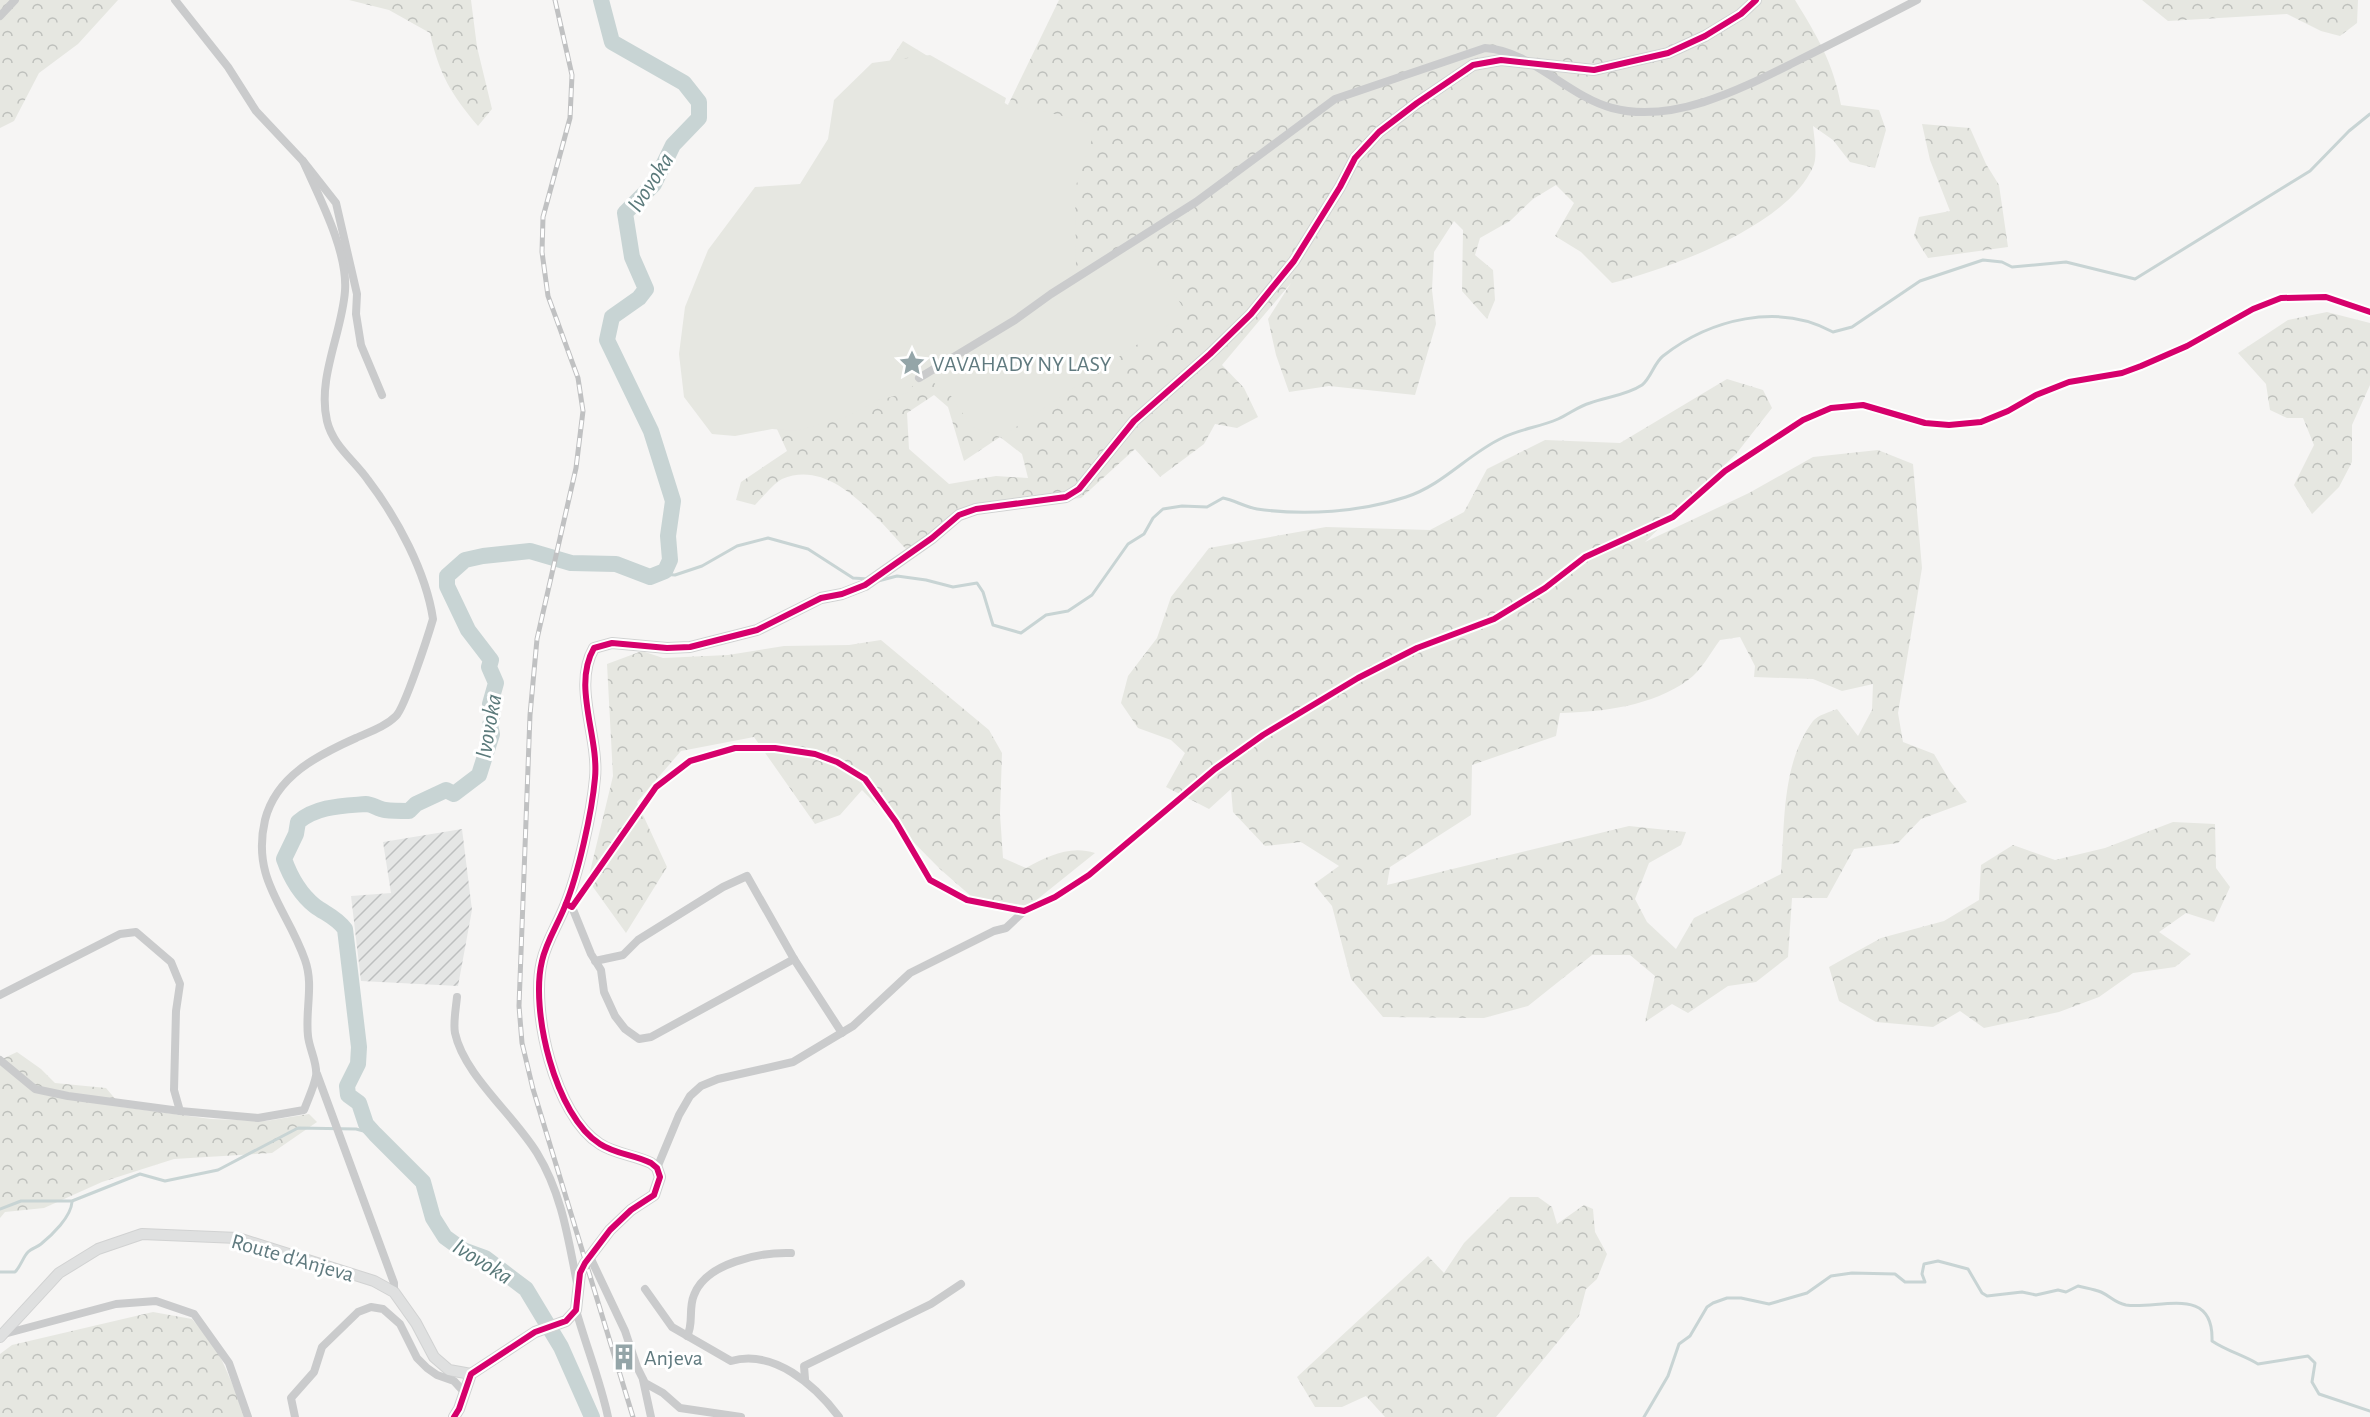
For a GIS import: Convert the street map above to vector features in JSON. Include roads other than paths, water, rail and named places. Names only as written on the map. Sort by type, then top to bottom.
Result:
[{"type":"street","points":[[0,16],[15,0]]},
{"type":"street","points":[[175,0],[228,67],[256,111],[303,161],[336,203],[357,294],[356,314],[361,345],[382,395]]},
{"type":"street","points":[[794,958],[651,1037],[639,1039],[625,1029],[615,1016],[604,992],[601,970],[569,905],[595,777],[585,680],[586,663],[594,648],[612,643],[667,648],[690,647],[757,630],[821,598],[842,594],[865,585],[932,538],[959,515],[976,509],[1066,497],[1079,489],[1134,422],[1251,314],[1294,261],[1340,187],[1355,158],[1379,132],[1473,64],[1501,60],[1594,70],[1637,62],[1668,53],[1706,36],[1741,14],[1756,0]]},
{"type":"street","points":[[919,378],[1015,320],[1051,294],[1196,202],[1335,99],[1485,48],[1500,49],[1590,99],[1612,108],[1654,111],[1703,103],[1758,81],[1917,0]]},
{"type":"street","points":[[303,161],[336,244],[345,290],[326,386],[327,421],[341,450],[368,479],[394,521],[414,561],[430,603],[433,619],[397,716],[377,730],[321,754],[296,772],[272,800],[265,821],[261,859],[269,888],[285,913],[311,977],[306,1014],[308,1039],[317,1074],[394,1283],[394,1292]]},
{"type":"street","points":[[657,1168],[690,1096],[701,1086],[718,1079],[792,1062],[842,1033],[910,973],[994,931],[1006,928],[1024,911],[1056,897],[1089,875],[1215,769],[1263,735],[1358,678],[1417,648],[1494,619],[1545,588],[1585,557],[1672,517],[1725,471],[1803,420],[1831,408],[1863,405],[1925,423],[1948,425],[1981,422],[2068,382],[2122,373],[2141,366],[2281,298],[2326,297],[2370,312]]},
{"type":"street","points":[[608,1417],[592,1362],[584,1346],[576,1310],[580,1273],[610,1230],[631,1210],[654,1195],[660,1177],[657,1168],[642,1158],[602,1146],[592,1138],[563,1096],[550,1065],[543,1037],[542,961],[569,905],[630,821],[664,781],[690,761],[735,748],[775,748],[815,754],[837,762],[865,779],[896,822],[930,880],[968,900],[1024,911]]},
{"type":"street","points":[[595,961],[623,955],[638,940],[723,887],[747,876],[794,958],[842,1033]]},
{"type":"street","points":[[0,994],[120,934],[136,932],[171,962],[180,984],[174,1090],[180,1111]]},
{"type":"street","points":[[457,997],[455,1032],[469,1068],[507,1111],[538,1154],[561,1204],[578,1291]]},
{"type":"street","points":[[0,1060],[35,1089],[68,1096],[180,1111],[258,1118],[304,1110],[317,1074]]},
{"type":"street","name":"Route d'Anjeva","points":[[2,1336],[59,1273],[98,1249],[142,1234],[238,1238],[374,1281],[394,1292],[416,1323],[434,1357],[449,1370],[471,1374]]},
{"type":"street","points":[[687,1336],[691,1329],[693,1296],[706,1277],[775,1252],[791,1253]]},
{"type":"street","points":[[590,1257],[625,1331],[643,1380],[651,1417]]},
{"type":"street","points":[[805,1379],[804,1366],[810,1361],[849,1346],[942,1298],[961,1284]]},
{"type":"street","points":[[645,1289],[672,1327],[731,1362],[744,1358],[758,1359],[805,1379],[839,1417]]},
{"type":"street","points":[[2,1336],[116,1304],[156,1301],[194,1314],[229,1363],[248,1417]]},
{"type":"street","points":[[295,1417],[291,1398],[314,1372],[322,1347],[364,1308],[376,1306],[400,1324],[417,1358],[437,1375],[454,1381],[465,1393]]},
{"type":"street","points":[[454,1417],[471,1374],[535,1332],[566,1321],[576,1310]]},
{"type":"street","points":[[643,1380],[680,1408],[741,1417]]},
{"type":"waterway","name":"Ivovoka","points":[[592,1417],[561,1347],[526,1289],[485,1258],[463,1250],[445,1237],[433,1218],[423,1182],[366,1124],[359,1103],[348,1095],[347,1086],[358,1064],[359,1047],[345,929],[305,896],[292,878],[284,859],[296,834],[298,822],[313,813],[330,808],[366,804],[385,810],[409,811],[416,804],[446,790],[454,794],[479,775],[492,734],[490,725],[493,714],[490,704],[496,683],[489,667],[491,660],[468,630],[447,586],[447,576],[465,560],[530,551],[571,563],[616,564],[650,577],[665,571],[670,560],[668,536],[673,501],[651,431],[607,340],[612,317],[639,298],[646,289],[632,257],[625,213],[654,184],[673,145],[699,118],[699,102],[684,83],[612,42],[601,0]]},
{"type":"waterway","points":[[878,581],[897,576],[953,587],[977,583],[983,592],[993,625],[1021,633],[1046,615],[1068,611],[1092,595],[1128,544],[1144,534],[1153,518],[1163,509],[1182,506],[1207,507],[1223,498],[1257,509],[1313,512],[1370,506],[1406,497],[1432,485],[1502,438],[1551,422],[1586,404],[1623,394],[1642,385],[1663,356],[1702,332],[1723,324],[1745,319],[1790,318],[1812,323],[1833,332],[1852,327],[1920,281],[1983,260],[2002,262],[2012,267],[2066,262],[2135,279],[2310,171],[2349,131],[2370,114]]},
{"type":"waterway","points":[[658,574],[675,575],[702,566],[737,546],[768,538],[808,549],[853,578],[868,579]]},
{"type":"waterway","points":[[0,1209],[21,1201],[72,1201],[140,1174],[165,1181],[218,1170],[298,1128],[356,1129],[375,1134]]},
{"type":"waterway","points":[[0,1272],[15,1272],[28,1252],[41,1244],[60,1225],[68,1214],[72,1202]]},
{"type":"waterway","points":[[1644,1417],[1668,1376],[1679,1344],[1690,1336],[1707,1307],[1713,1303],[1727,1298],[1741,1298],[1769,1304],[1807,1293],[1831,1276],[1852,1273],[1895,1274],[1905,1282],[1925,1282],[1922,1274],[1924,1264],[1938,1261],[1968,1269],[1982,1293],[1987,1296],[2022,1292],[2036,1295],[2058,1290],[2066,1292],[2078,1286],[2101,1292],[2126,1305],[2182,1304],[2194,1306],[2204,1312],[2210,1323],[2212,1341],[2258,1364],[2308,1356],[2315,1363],[2312,1382],[2319,1394],[2370,1411]]},
{"type":"railway","points":[[555,0],[572,75],[570,118],[543,217],[542,252],[548,296],[578,378],[583,411],[576,468],[537,639],[530,715],[519,1006],[522,1043],[533,1089],[633,1417]]},
{"type":"place","name":"VAVAHADY NY LASY","points":[[912,363]]},
{"type":"place","name":"Anjeva","points":[[624,1357]]}]
